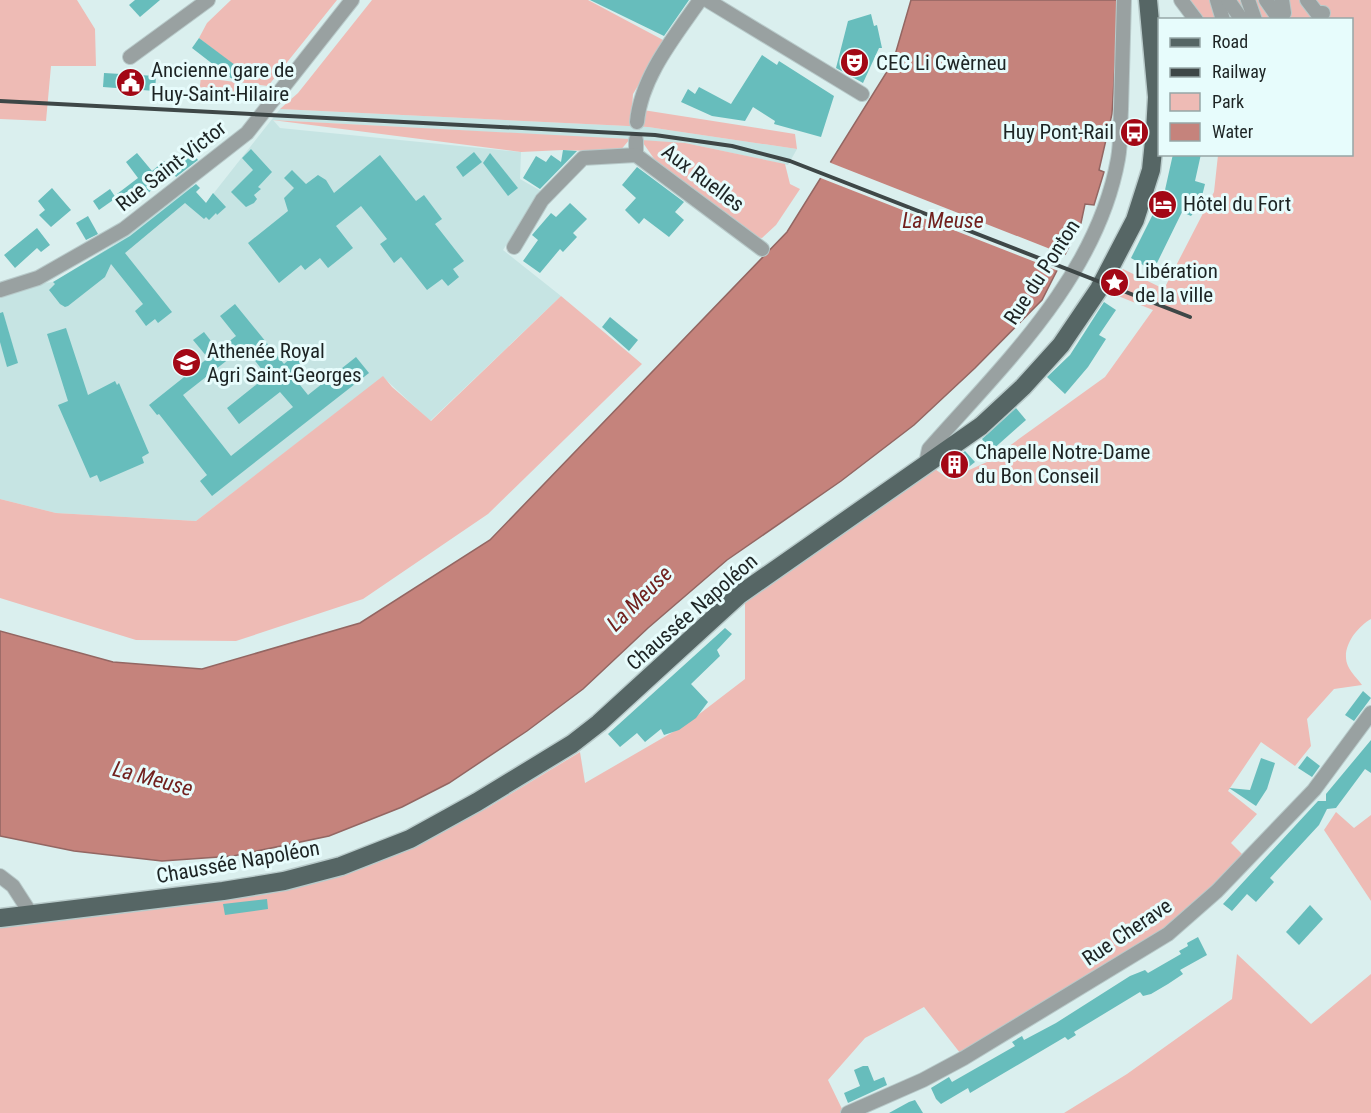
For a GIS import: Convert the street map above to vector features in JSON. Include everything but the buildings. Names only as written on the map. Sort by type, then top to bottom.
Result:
[{"type":"main road","name":"Chaussée Napoléon","points":[[0,918],[223,891],[285,880],[341,866],[410,839],[477,802],[572,744],[607,716],[739,595],[981,426],[1023,387],[1061,345],[1100,289],[1120,254],[1135,220],[1151,170],[1157,97],[1148,0]]},
{"type":"street","points":[[187,0],[196,11]]},
{"type":"street","points":[[130,57],[196,11],[208,0]]},
{"type":"street","name":"Rue Saint-Victor","points":[[0,290],[38,278],[124,230],[247,133],[352,0]]},
{"type":"street","points":[[637,122],[640,99],[649,79],[700,0]]},
{"type":"street","points":[[707,0],[862,94]]},
{"type":"street","name":"Rue du Ponton","points":[[926,463],[929,449],[1021,344],[1052,303],[1083,256],[1105,210],[1118,157],[1124,0]]},
{"type":"street","points":[[1181,0],[1194,18]]},
{"type":"street","points":[[1217,0],[1222,18]]},
{"type":"street","points":[[1228,0],[1241,18]]},
{"type":"street","points":[[1248,0],[1254,18]]},
{"type":"street","points":[[1266,0],[1277,16],[1284,13],[1282,0]]},
{"type":"street","points":[[1307,0],[1317,13],[1323,13]]},
{"type":"street","points":[[636,140],[636,155]]},
{"type":"street","name":"Aux Ruelles","points":[[514,247],[542,200],[583,158],[636,155],[762,249]]},
{"type":"street","name":"Rue Cherave","points":[[848,1113],[923,1080],[964,1058],[1168,934],[1217,891],[1314,790],[1371,713]]},
{"type":"street","points":[[0,876],[13,886],[31,914]]},
{"type":"shaded area","points":[[280,109],[648,127],[797,149],[788,165],[685,143],[273,120],[280,128],[521,152],[520,179],[541,191],[503,250],[561,296],[430,421],[383,377],[196,521],[56,513],[0,499],[0,297],[42,283],[54,282],[119,241],[190,186],[206,203]]},
{"type":"green space","points":[[0,0],[77,0],[95,29],[96,66],[51,66],[46,121],[0,119]]},
{"type":"green space","points":[[231,0],[337,0],[268,86],[238,82],[235,98],[199,94],[202,68],[213,70],[212,79],[235,82],[243,72],[199,38],[207,23]]},
{"type":"green space","points":[[372,0],[588,0],[665,41],[633,94],[631,122],[643,110],[795,134],[797,149],[648,127],[280,109],[298,93]]},
{"type":"green space","points":[[1186,0],[1371,0],[1371,619],[1355,633],[1346,652],[1349,669],[1362,685],[1334,689],[1307,719],[1311,746],[1295,766],[1261,742],[1228,791],[1257,814],[1231,843],[1248,860],[1193,913],[964,1058],[924,1007],[865,1038],[828,1080],[844,1113],[0,1113],[0,928],[268,894],[343,873],[405,849],[489,807],[580,752],[585,783],[685,725],[745,679],[745,601],[932,467],[949,479],[987,462],[1105,377],[1153,310],[1103,290],[1123,269],[1164,289],[1214,192],[1218,156],[1353,156],[1353,18],[1195,18]]},
{"type":"green space","points":[[272,120],[630,139],[619,152],[563,150],[521,152]]},
{"type":"green space","points":[[641,140],[685,143],[785,164],[790,184],[800,189],[776,225],[762,238],[754,237],[655,160]]},
{"type":"green space","points":[[561,296],[642,364],[488,514],[363,599],[236,641],[136,640],[0,598],[0,499],[56,513],[196,521],[383,376],[392,387],[431,421]]},
{"type":"green space","points":[[1336,812],[1354,828],[1371,815],[1371,901],[1324,830]]},
{"type":"green space","points":[[1237,954],[1311,1024],[1371,974],[1371,1113],[1064,1113],[1127,1074],[1232,999]]},
{"type":"water","name":"La Meuse","points":[[911,0],[1119,0],[1112,114],[1099,170],[1104,172],[1094,205],[1085,204],[1081,223],[1042,300],[975,368],[914,425],[841,481],[727,560],[648,628],[583,689],[527,731],[449,783],[402,807],[329,836],[233,856],[162,861],[74,851],[0,836],[0,631],[113,662],[202,669],[360,623],[490,540],[787,232],[893,62]]},
{"type":"pier","points":[[828,161],[1068,256],[1061,272],[818,177]]},
{"type":"railway","points":[[0,101],[655,135],[732,146],[790,161],[1190,317]]},
{"type":"place","name":"CEC Li Cwèrneu","points":[[855,63]]},
{"type":"place","name":"Ancienne gare de Huy-Saint-Hilaire","points":[[130,82]]},
{"type":"place","name":"Huy Pont-Rail","points":[[1135,132]]},
{"type":"place","name":"Hôtel du Fort","points":[[1162,204]]},
{"type":"place","name":"Libération de la ville","points":[[1114,283]]},
{"type":"place","name":"Athenée Royal Agri Saint-Georges","points":[[186,363]]},
{"type":"place","name":"Chapelle Notre-Dame du Bon Conseil","points":[[954,464]]}]
